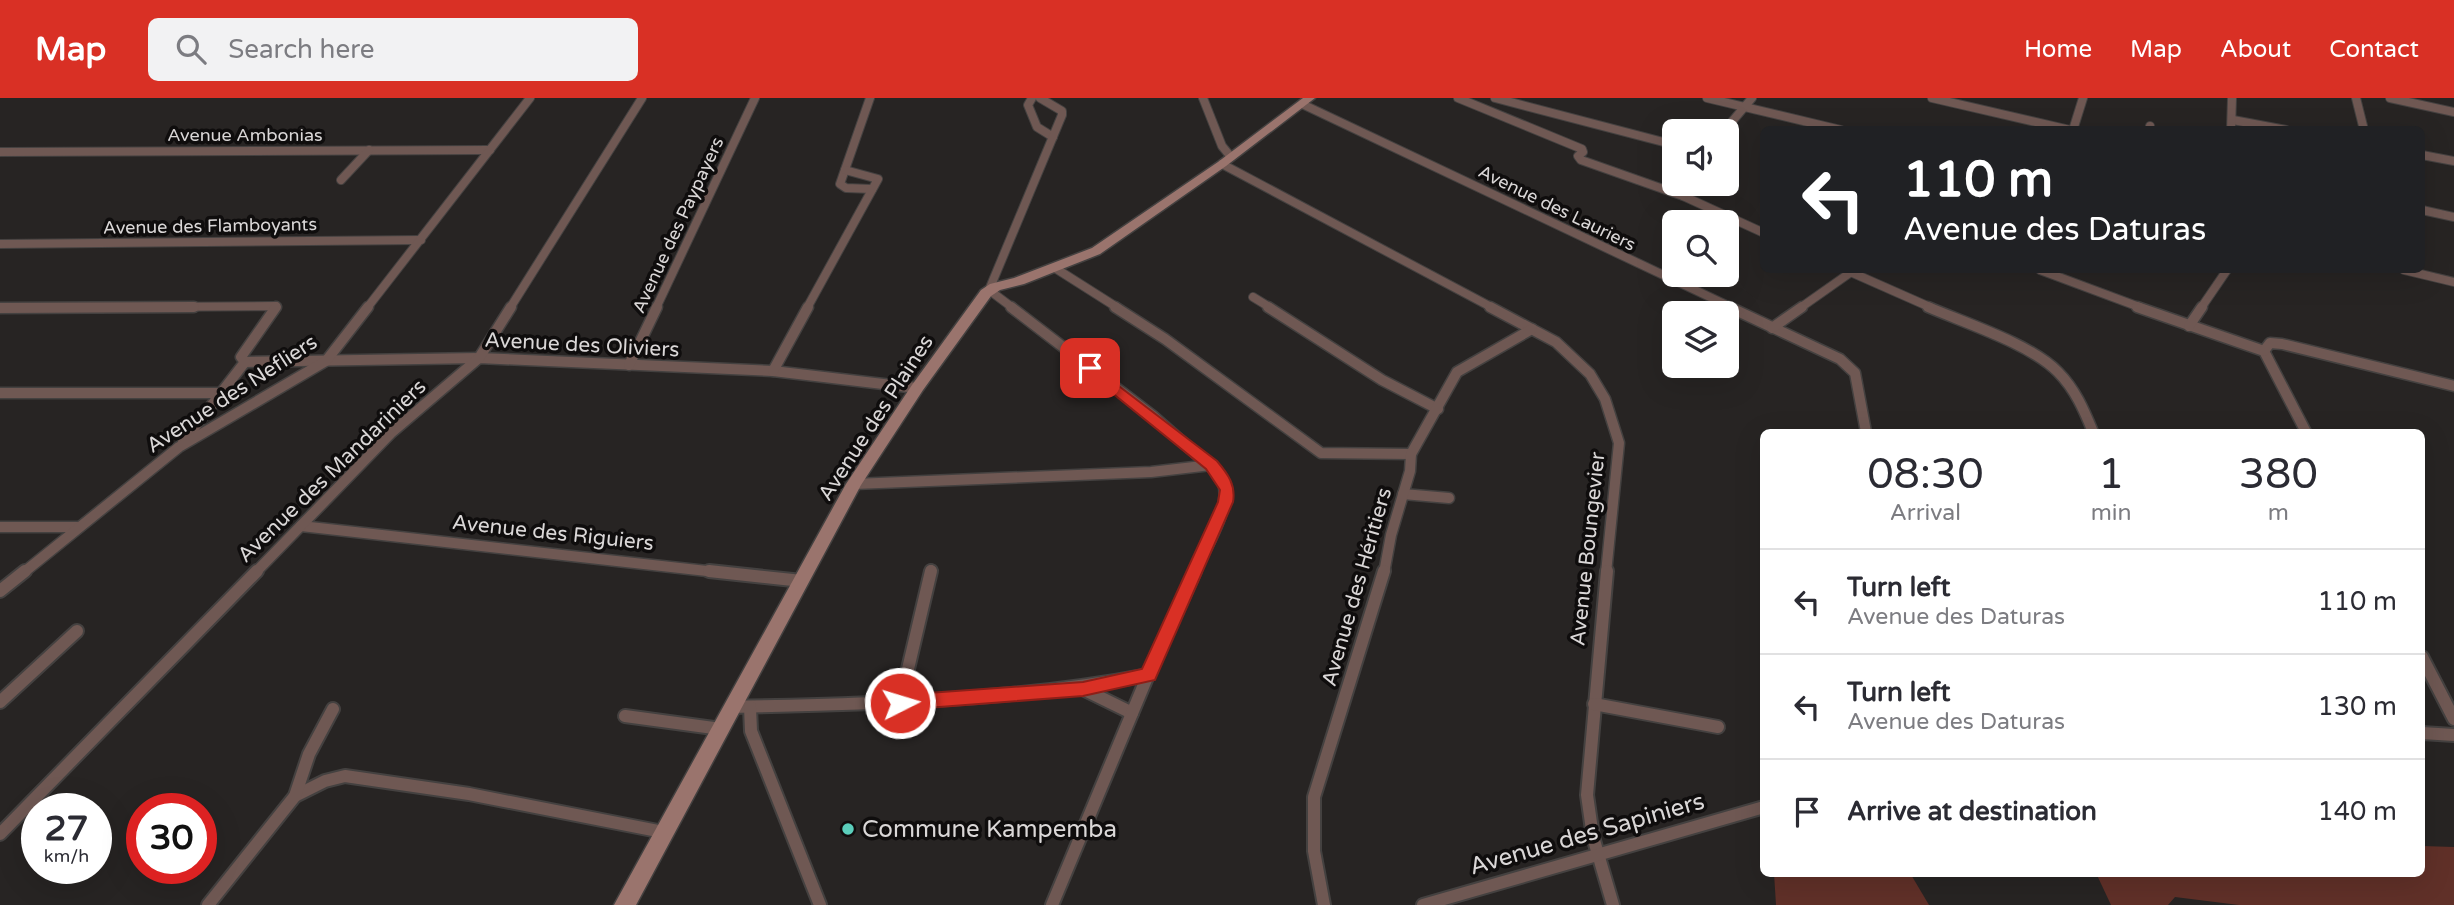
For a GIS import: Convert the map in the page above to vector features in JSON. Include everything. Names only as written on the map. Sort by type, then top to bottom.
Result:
[{"type":"street","name":"Avenue des Nefliers","points":[[0,591],[76,527],[179,447],[326,360],[530,98]]},
{"type":"street","name":"Avenue des Mandariniers","points":[[0,834],[391,433],[480,358],[642,98]]},
{"type":"street","name":"Avenue des Paypayers","points":[[629,365],[755,98]]},
{"type":"street","points":[[870,98],[839,184],[841,187],[872,189]]},
{"type":"street","points":[[1032,98],[1028,105],[1037,127],[1053,136]]},
{"type":"street","points":[[989,290],[1062,112],[1040,98]]},
{"type":"street","points":[[1203,98],[1227,160]]},
{"type":"street","points":[[1458,98],[1582,149],[1579,159],[1662,189]]},
{"type":"street","points":[[1495,98],[1662,142]]},
{"type":"street","points":[[1707,98],[1823,126]]},
{"type":"street","points":[[1734,119],[1752,98]]},
{"type":"street","points":[[1932,98],[2054,126]]},
{"type":"street","points":[[2072,126],[2083,98]]},
{"type":"street","points":[[2232,98],[2232,126]]},
{"type":"street","points":[[2356,98],[2363,126]]},
{"type":"street","points":[[2390,98],[2454,112]]},
{"type":"street","points":[[2442,98],[2442,109]]},
{"type":"street","points":[[989,290],[1096,251],[1306,101]]},
{"type":"street","name":"Avenue des Lauriers","points":[[1306,101],[1840,359],[1854,373],[1865,429]]},
{"type":"street","points":[[2233,120],[2265,126]]},
{"type":"street","points":[[341,180],[369,150]]},
{"type":"street","name":"Avenue Ambonias","points":[[0,152],[490,150]]},
{"type":"street","points":[[2425,156],[2454,161]]},
{"type":"street","name":"Avenue Boungevier","points":[[1227,160],[1556,342],[1590,371],[1610,407],[1619,443],[1587,795],[1598,855],[1613,905]]},
{"type":"street","points":[[773,371],[877,179],[845,170]]},
{"type":"street","points":[[1683,196],[1760,231]]},
{"type":"street","points":[[2425,211],[2454,217]]},
{"type":"street","name":"Avenue des Flamboyants","points":[[0,244],[421,240]]},
{"type":"street","points":[[1055,268],[1165,339],[1321,453],[1412,454]]},
{"type":"street","points":[[1772,328],[1846,273]]},
{"type":"street","points":[[1857,273],[2041,357],[2061,373],[2079,397],[2092,429]]},
{"type":"street","points":[[2048,273],[2264,351],[2304,429]]},
{"type":"street","points":[[2189,326],[2225,273]]},
{"type":"street","points":[[2416,273],[2454,282]]},
{"type":"street","points":[[989,290],[1153,416],[1211,465],[1228,490],[1226,502],[1148,675],[1052,905]]},
{"type":"street","name":"Avenue des Plaines","points":[[625,905],[855,484],[917,388],[989,290]]},
{"type":"street","points":[[1253,297],[1382,380],[1438,409]]},
{"type":"street","points":[[0,308],[276,306],[241,357],[245,362],[179,447]]},
{"type":"street","name":"Avenue des Héritiers","points":[[1324,905],[1317,878],[1311,827],[1314,797],[1373,612],[1412,454],[1452,379],[1464,367],[1532,329]]},
{"type":"street","points":[[2264,351],[2270,343],[2282,344],[2454,386]]},
{"type":"street","name":"Avenue des Oliviers","points":[[245,362],[480,358],[773,371],[917,388]]},
{"type":"street","points":[[0,393],[222,393]]},
{"type":"street","points":[[855,484],[1151,472],[1211,465]]},
{"type":"street","points":[[1403,494],[1449,498]]},
{"type":"street","name":"Avenue des Riguiers","points":[[300,526],[802,580]]},
{"type":"street","points":[[0,527],[76,527]]},
{"type":"street","points":[[900,703],[931,570]]},
{"type":"street","points":[[0,702],[77,631]]},
{"type":"street","points":[[2425,663],[2454,719]]},
{"type":"street","points":[[733,707],[900,703],[1083,689],[1148,675]]},
{"type":"street","points":[[1083,689],[1132,713]]},
{"type":"street","points":[[1594,705],[1718,727]]},
{"type":"street","points":[[750,707],[751,731],[820,905]]},
{"type":"street","points":[[208,905],[295,796],[309,754],[333,709]]},
{"type":"street","points":[[625,716],[721,729]]},
{"type":"street","points":[[2425,733],[2454,735]]},
{"type":"street","points":[[295,796],[325,781],[345,776],[470,794],[663,832]]},
{"type":"street","name":"Avenue des Sapiniers","points":[[1423,905],[1760,808]]},
{"type":"shaded area","points":[[2425,846],[2454,847],[2454,905],[2239,905],[2175,897],[2168,905],[2111,905],[2098,877],[2425,877]]},
{"type":"shaded area","points":[[1774,877],[1912,877],[1929,905],[1776,905]]},
{"type":"place","name":"Commune Kampemba","points":[[848,829]]},
{"type":"route","points":[[900,703],[1083,689],[1148,675],[1226,502],[1228,490],[1220,474],[1211,465],[1090,368]]}]
